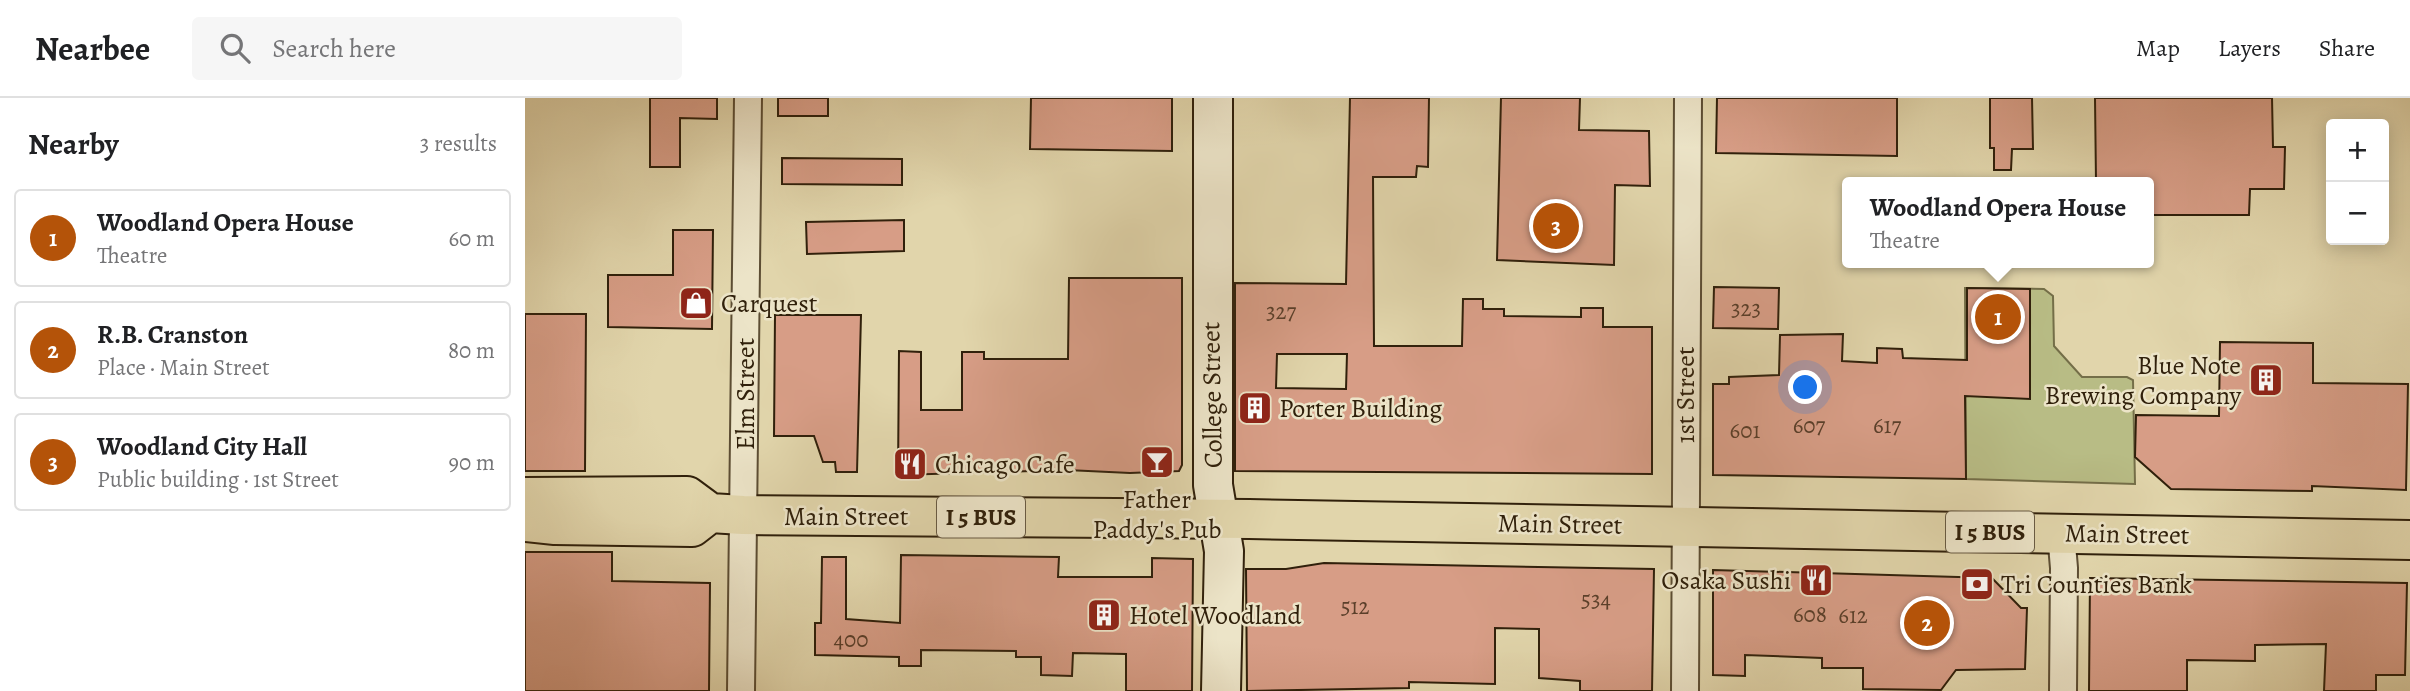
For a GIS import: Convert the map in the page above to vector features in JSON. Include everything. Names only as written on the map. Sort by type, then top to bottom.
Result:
[{"type":"main road","name":"Main Street","points":[[525,497],[687,496],[727,514]]},
{"type":"main road","name":"Main Street","points":[[525,522],[555,525],[692,527],[727,514],[1218,519],[2410,540]]},
{"type":"street","name":"Elm Street","points":[[741,691],[727,514],[748,98]]},
{"type":"street","name":"College Street","points":[[1213,98],[1213,485],[1224,551],[1221,691]]},
{"type":"street","name":"1st Street","points":[[1685,691],[1688,98]]},
{"type":"street","points":[[2061,533],[2064,568],[2063,691]]},
{"type":"green space","points":[[1965,288],[2044,289],[2053,296],[2054,346],[2082,377],[2127,377],[2133,380],[2135,484],[1966,479]]},
{"type":"building","points":[[650,98],[717,98],[717,119],[680,118],[680,167],[650,167]]},
{"type":"building","points":[[778,98],[828,98],[828,116],[778,116]]},
{"type":"building","points":[[1031,98],[1172,98],[1172,151],[1030,149]]},
{"type":"building","points":[[1350,98],[1429,98],[1428,167],[1417,166],[1416,177],[1373,177],[1374,346],[1462,346],[1463,299],[1483,299],[1483,309],[1504,309],[1504,316],[1581,317],[1581,308],[1603,308],[1603,327],[1652,327],[1652,474],[1235,471],[1235,283],[1346,284]],"holes":[[[1277,354],[1347,354],[1346,389],[1276,388]]]},
{"type":"building","points":[[1501,98],[1580,98],[1579,130],[1649,131],[1650,186],[1615,185],[1614,265],[1497,260]]},
{"type":"building","points":[[1717,98],[1897,98],[1897,156],[1716,153]]},
{"type":"building","points":[[1990,98],[2032,98],[2033,149],[2012,149],[2011,170],[1994,170],[1994,148],[1990,148]]},
{"type":"building","points":[[2095,98],[2272,98],[2273,147],[2285,147],[2284,189],[2250,189],[2249,215],[2154,215],[2154,177],[2096,177]]},
{"type":"building","points":[[782,158],[902,159],[902,185],[782,184]]},
{"type":"building","points":[[904,220],[904,251],[807,254],[806,222]]},
{"type":"building","points":[[673,230],[713,230],[712,329],[608,327],[608,275],[673,275]]},
{"type":"building","points":[[1069,278],[1182,278],[1182,465],[1179,471],[1130,473],[1067,470],[898,475],[899,351],[921,352],[921,410],[962,410],[962,352],[984,352],[984,359],[1068,359]]},
{"type":"building","points":[[1714,287],[1779,288],[1778,329],[1713,328]]},
{"type":"building","points":[[1967,288],[2030,289],[2030,399],[1965,396],[1966,479],[1713,475],[1713,384],[1729,384],[1729,377],[1779,375],[1780,335],[1843,334],[1842,361],[1877,363],[1877,348],[1902,349],[1903,358],[1967,360]]},
{"type":"building","points":[[525,314],[586,314],[585,471],[525,471]]},
{"type":"building","points":[[775,315],[861,315],[857,472],[836,472],[835,462],[823,462],[814,436],[774,436]]},
{"type":"building","points":[[2220,342],[2313,343],[2313,383],[2408,384],[2406,490],[2312,486],[2312,491],[2171,489],[2135,457],[2136,415],[2219,416]]},
{"type":"building","points":[[525,552],[612,552],[612,581],[710,583],[709,691],[525,691]]},
{"type":"building","points":[[901,555],[1059,557],[1058,577],[1152,577],[1152,558],[1193,559],[1192,691],[1126,691],[1126,654],[1073,653],[1072,676],[1041,675],[1041,657],[1016,657],[1016,651],[921,650],[921,666],[899,666],[899,657],[815,655],[815,623],[821,623],[822,557],[846,557],[846,619],[900,623]]},
{"type":"building","points":[[1324,563],[1654,569],[1652,691],[1580,691],[1580,681],[1539,678],[1539,629],[1495,628],[1495,684],[1409,682],[1409,688],[1247,691],[1246,569],[1286,569]]},
{"type":"building","points":[[1713,570],[1992,578],[2021,608],[2027,608],[2025,669],[1956,670],[1941,690],[1863,689],[1863,668],[1822,668],[1822,658],[1745,655],[1745,676],[1713,675]]},
{"type":"building","points":[[2090,578],[2407,583],[2405,675],[2376,675],[2376,691],[2324,691],[2326,644],[2255,645],[2255,661],[2187,660],[2187,691],[2089,691]]},
{"type":"place","name":"Woodland City Hall","points":[[1556,226]]},
{"type":"place","name":"Carquest","points":[[696,303]]},
{"type":"place","name":"Woodland Opera House","points":[[1998,317]]},
{"type":"place","name":"Blue Note Brewing Company","points":[[2266,380]]},
{"type":"place","name":"Porter Building","points":[[1255,408]]},
{"type":"place","name":"Father Paddy's Pub","points":[[1157,462]]},
{"type":"place","name":"Chicago Cafe","points":[[910,464]]},
{"type":"place","name":"Osaka Sushi","points":[[1816,580]]},
{"type":"place","name":"Tri Counties Bank","points":[[1977,584]]},
{"type":"place","name":"Hotel Woodland","points":[[1104,615]]},
{"type":"place","name":"R.B. Cranston","points":[[1927,623]]}]
